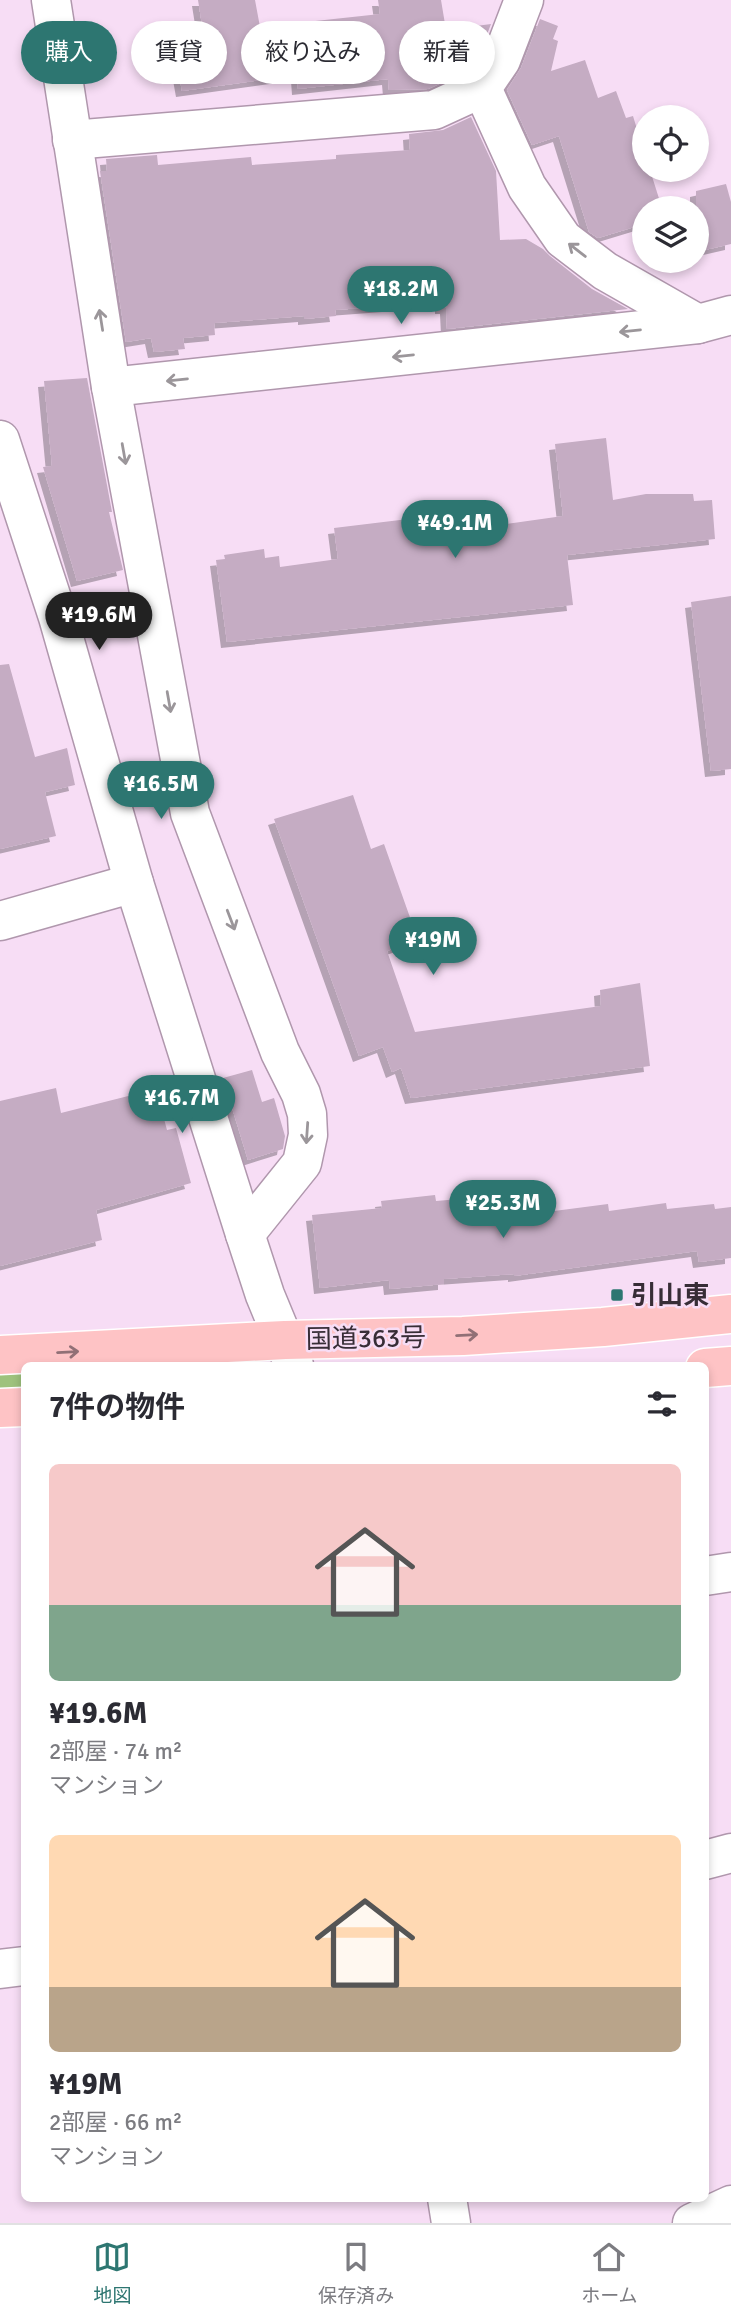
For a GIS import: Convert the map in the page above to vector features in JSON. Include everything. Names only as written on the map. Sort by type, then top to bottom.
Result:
[{"type":"highway","name":"国道363号","points":[[0,1355],[289,1353],[731,1314]]},
{"type":"highway","points":[[709,1368],[731,1366]]},
{"type":"highway","points":[[0,1408],[21,1407]]},
{"type":"street","points":[[51,0],[111,387],[190,813],[280,1052],[301,1094],[307,1114],[309,1135],[302,1163],[244,1234]]},
{"type":"street","points":[[72,140],[434,110],[482,88],[501,60],[524,0]]},
{"type":"street","points":[[482,88],[527,187],[563,239],[605,271],[714,319]]},
{"type":"street","points":[[111,387],[714,319]]},
{"type":"street","points":[[0,440],[58,617],[134,883],[244,1234],[289,1353]]},
{"type":"street","points":[[0,921],[134,883]]},
{"type":"street","points":[[709,1575],[731,1572]]},
{"type":"street","points":[[709,1859],[731,1853]]},
{"type":"street","points":[[0,1969],[21,1966]]},
{"type":"street","points":[[448,2202],[451,2223]]},
{"type":"street","points":[[692,2223],[731,2205]]},
{"type":"green space","points":[[21,1370],[21,1388],[0,1389],[0,1371]]},
{"type":"building","points":[[198,0],[255,0],[259,21],[241,21],[241,83],[182,91],[181,84],[227,84],[227,21],[201,21]]},
{"type":"building","points":[[378,0],[441,0],[444,21],[399,21],[399,84],[439,84],[428,89],[389,90],[388,79],[385,79],[385,21],[315,21],[380,14]]},
{"type":"building","points":[[540,19],[558,26],[553,39],[558,41],[551,71],[585,60],[598,98],[616,91],[626,118],[632,116],[632,182],[654,182],[658,196],[632,196],[632,228],[598,238],[589,232],[559,136],[532,145],[507,90],[521,68]]},
{"type":"building","points":[[298,84],[343,84],[298,89]]},
{"type":"building","points":[[471,117],[496,171],[500,240],[526,239],[543,249],[592,289],[628,309],[447,329],[446,308],[441,308],[441,302],[335,310],[336,316],[304,319],[304,316],[214,323],[215,335],[183,338],[185,349],[154,352],[151,338],[126,342],[100,171],[107,171],[106,159],[157,155],[158,165],[251,157],[252,165],[336,159],[336,155],[410,150],[409,134],[443,130]]},
{"type":"building","points":[[726,184],[731,202],[731,244],[709,249],[709,196],[696,196],[696,191]]},
{"type":"building","points":[[87,378],[112,512],[109,512],[123,570],[77,581],[43,467],[52,466],[44,381]]},
{"type":"building","points":[[606,438],[613,500],[646,494],[693,494],[694,501],[712,500],[715,539],[567,555],[573,605],[227,642],[216,560],[225,559],[224,555],[264,549],[265,558],[279,556],[280,567],[338,559],[334,528],[433,516],[434,522],[498,515],[500,525],[563,516],[555,444]]},
{"type":"building","points":[[731,596],[731,769],[711,771],[691,602]]},
{"type":"building","points":[[9,664],[35,757],[67,748],[75,785],[45,792],[56,836],[0,849],[0,665]]},
{"type":"building","points":[[353,795],[371,849],[384,844],[418,940],[387,951],[415,1032],[601,1006],[600,990],[640,983],[650,1066],[411,1098],[401,1068],[392,1072],[383,1047],[359,1056],[274,819]]},
{"type":"building","points":[[252,1070],[262,1102],[274,1098],[285,1136],[283,1149],[248,1160],[223,1078]]},
{"type":"building","points":[[56,1088],[61,1113],[156,1089],[167,1130],[176,1128],[191,1183],[96,1210],[102,1240],[0,1266],[0,1101]]},
{"type":"building","points":[[435,1195],[436,1201],[483,1197],[486,1220],[608,1204],[609,1211],[666,1203],[667,1209],[714,1204],[715,1209],[731,1207],[731,1258],[699,1262],[697,1251],[514,1276],[444,1279],[444,1284],[390,1289],[389,1280],[320,1288],[312,1215],[382,1208],[381,1201]]},
{"type":"place","name":"引山東","points":[[617,1295]]}]
